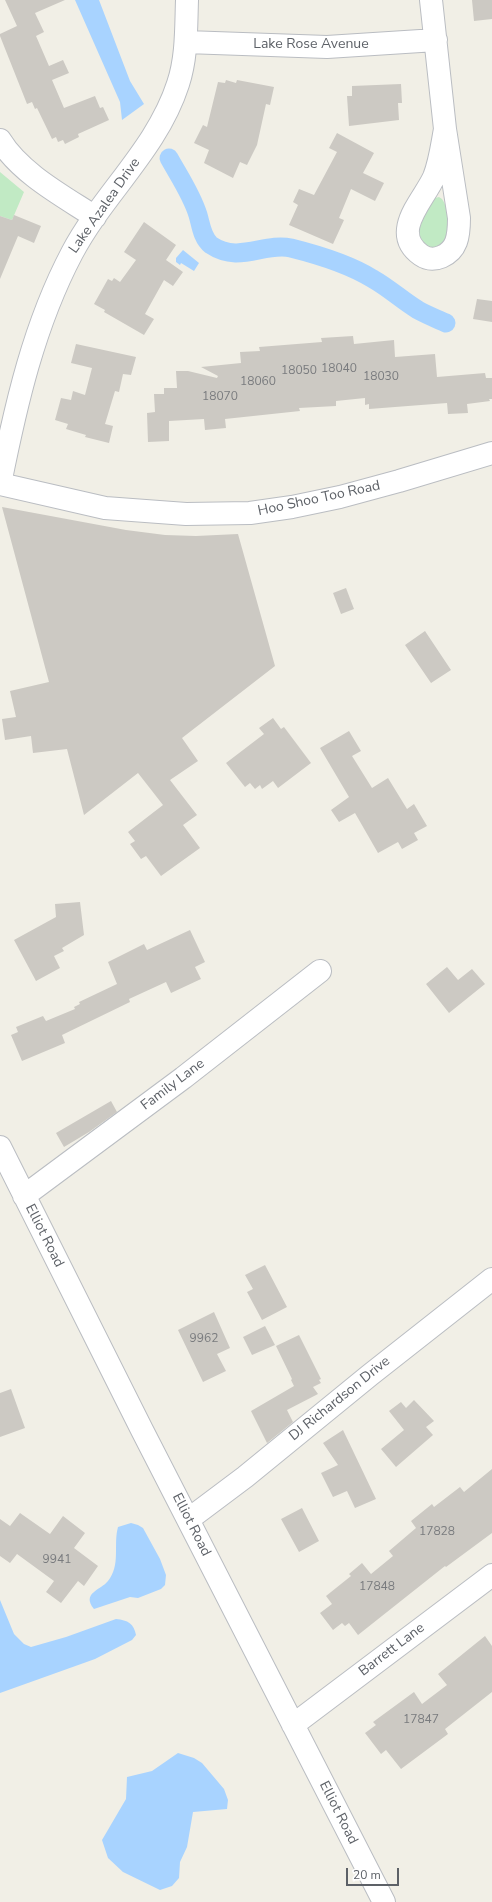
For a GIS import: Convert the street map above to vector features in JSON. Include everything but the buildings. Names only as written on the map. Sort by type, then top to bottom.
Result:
[{"type":"street","name":"Lake Azalea Drive","points":[[0,484],[12,424],[34,341],[53,291],[73,251],[95,217],[140,156],[164,118],[178,85],[186,42],[187,0]]},
{"type":"street","points":[[431,0],[444,129],[459,218],[459,230],[452,250],[445,256],[428,259],[422,256],[409,240],[409,227],[417,205],[434,177],[438,164],[444,129]]},
{"type":"street","name":"Lake Rose Avenue","points":[[186,42],[327,47],[436,40]]},
{"type":"street","points":[[0,140],[24,168],[57,193],[95,217]]},
{"type":"street","name":"Hoo Shoo Too Road","points":[[0,484],[105,508],[186,514],[250,513],[292,507],[340,497],[492,453]]},
{"type":"street","name":"Family Lane","points":[[24,1196],[183,1078],[320,971]]},
{"type":"street","name":"Elliot Road","points":[[0,1147],[384,1902]]},
{"type":"street","name":"DJ Richardson Drive","points":[[189,1520],[245,1478],[370,1375],[492,1279]]},
{"type":"street","name":"Barrett Lane","points":[[293,1725],[492,1575]]},
{"type":"green space","points":[[0,172],[24,192],[12,220],[0,216]]},
{"type":"green space","points":[[439,197],[444,203],[448,216],[447,237],[439,246],[431,248],[421,242],[419,230],[425,214],[435,198]]},
{"type":"water","points":[[75,0],[99,0],[130,81],[144,104],[122,120],[120,102]]},
{"type":"water","points":[[183,250],[199,263],[194,271],[181,263],[180,265],[176,262],[176,258]]},
{"type":"water","points":[[131,1523],[143,1528],[160,1559],[166,1575],[165,1585],[161,1589],[138,1598],[130,1597],[94,1609],[91,1604],[91,1595],[108,1581],[112,1575],[116,1562],[118,1527]]},
{"type":"water","points":[[0,1600],[14,1634],[24,1644],[31,1647],[66,1637],[116,1619],[124,1620],[130,1623],[134,1628],[136,1635],[132,1640],[95,1659],[0,1693]]},
{"type":"water","points":[[178,1753],[194,1758],[202,1763],[224,1789],[228,1800],[227,1809],[193,1812],[187,1847],[180,1862],[179,1878],[172,1886],[160,1890],[123,1872],[108,1858],[102,1840],[126,1799],[127,1777],[152,1771]]},
{"type":"waterway","points":[[169,158],[192,200],[204,235],[211,245],[232,253],[281,247],[291,248],[323,257],[344,264],[364,274],[385,286],[418,310],[446,323]]}]
